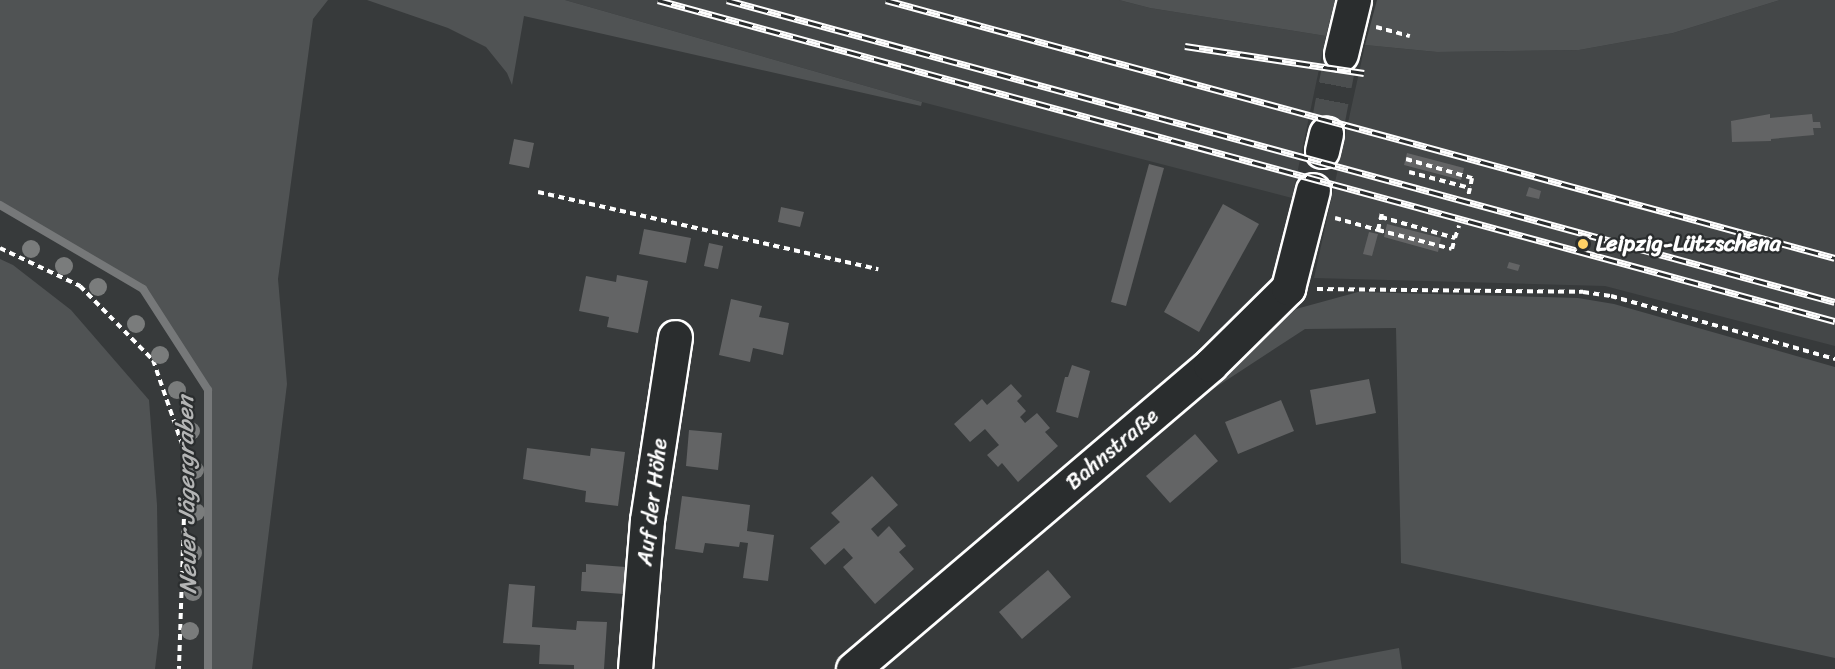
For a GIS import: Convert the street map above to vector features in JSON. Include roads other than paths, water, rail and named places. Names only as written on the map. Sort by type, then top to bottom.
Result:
[{"type":"street","points":[[1341,54],[1363,13]]},
{"type":"street","name":"Bahnstraße","points":[[853,669],[1210,365],[1288,288],[1311,201]]},
{"type":"street","name":"Auf der Höhe","points":[[635,669],[647,520],[675,337]]},
{"type":"waterway","name":"Neuer Jägergraben","points":[[0,205],[143,289],[208,390],[208,669]]},
{"type":"tunnel","points":[[1326,133],[1341,54]]},
{"type":"railway","points":[[658,0],[1835,321]]},
{"type":"railway","points":[[727,0],[1835,302]]},
{"type":"railway","points":[[886,0],[1835,258]]},
{"type":"railway","points":[[1185,46],[1364,73]]},
{"type":"place","name":"Leipzig-Lützschena","points":[[1583,244]]}]
